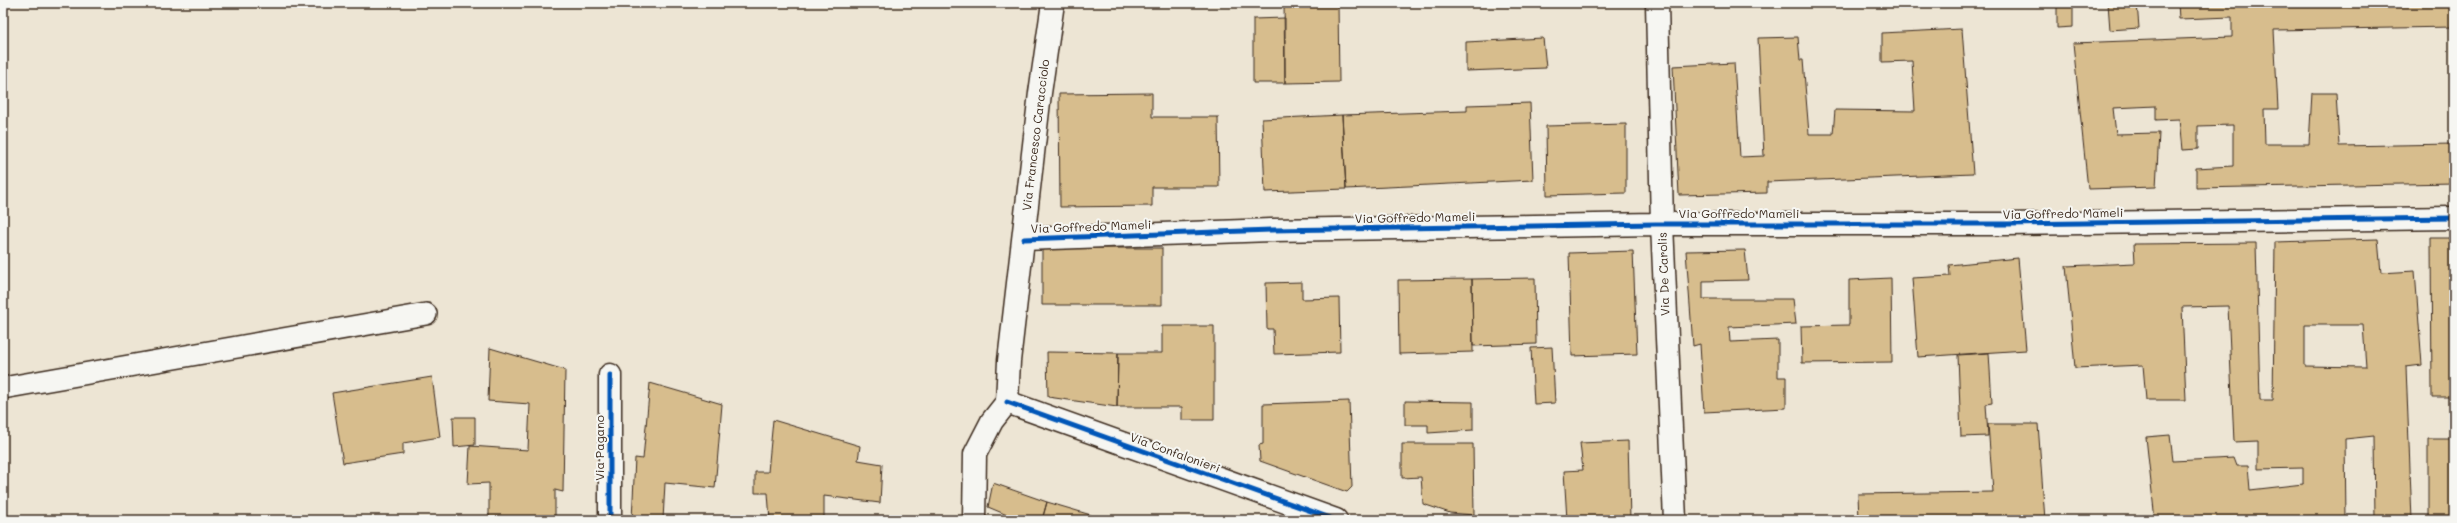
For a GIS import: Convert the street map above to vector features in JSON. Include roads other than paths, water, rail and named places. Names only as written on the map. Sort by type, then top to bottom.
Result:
[{"type":"street","name":"Via Francesco Caracciolo","points":[[1007,402],[1009,361],[1053,3]]},
{"type":"street","name":"Via De Carolis","points":[[1657,3],[1662,224],[1674,520]]},
{"type":"street","name":"Via Goffredo Mameli","points":[[1024,240],[1271,230],[1662,224],[2008,224],[2454,218]]},
{"type":"street","name":"Via Pagano","points":[[610,376],[610,520]]},
{"type":"street","points":[[974,520],[975,454],[992,420],[1007,402]]},
{"type":"street","name":"Via Confalonieri","points":[[1007,402],[1336,520]]},
{"type":"lane","points":[[3,388],[426,314]]}]
